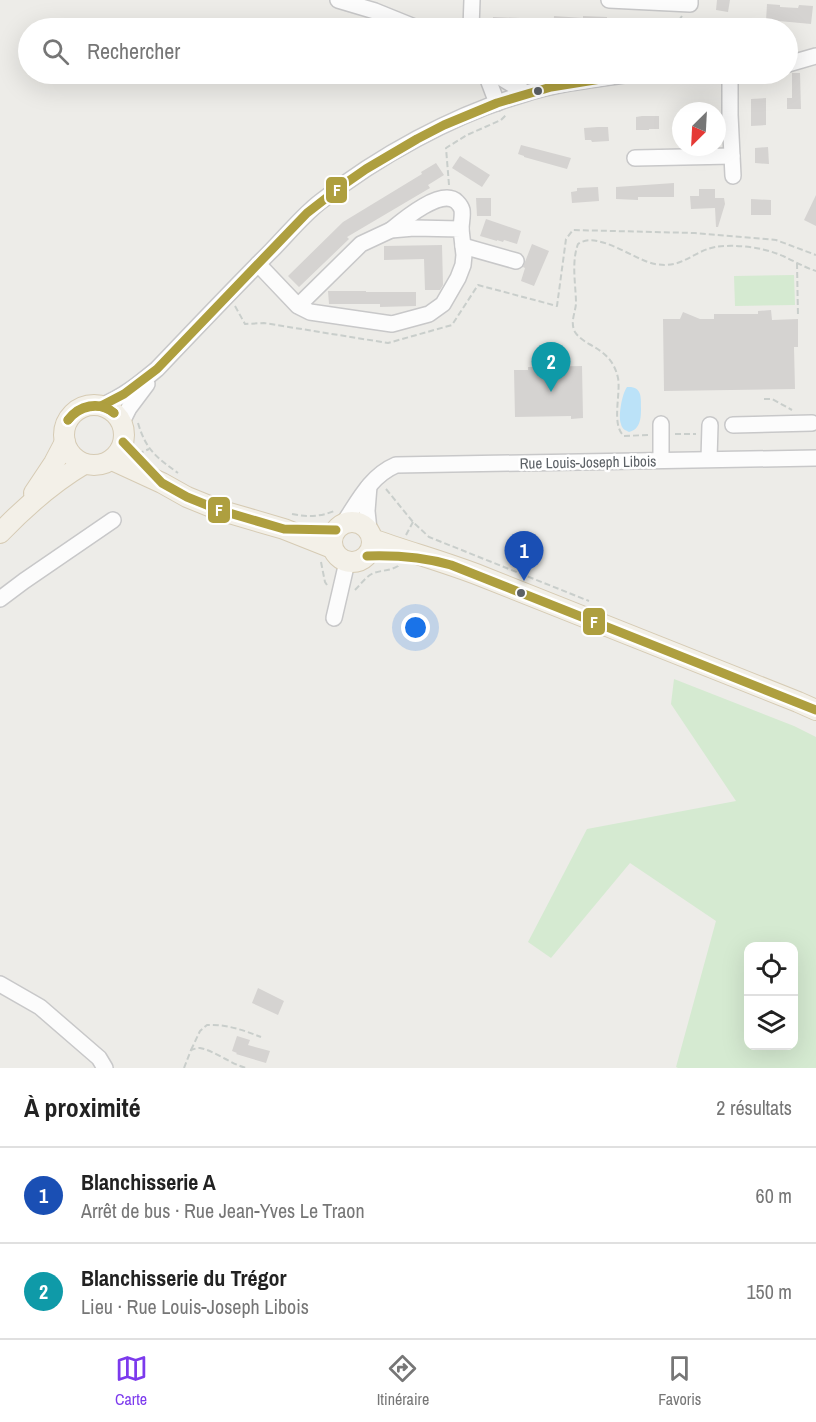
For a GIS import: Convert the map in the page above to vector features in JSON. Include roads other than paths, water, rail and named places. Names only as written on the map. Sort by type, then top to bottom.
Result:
[{"type":"main road","points":[[88,406],[101,406],[111,410],[118,416],[122,432],[119,453],[112,460],[93,466],[74,458],[65,442],[64,433],[66,423],[72,415],[88,406]]},
{"type":"main road","points":[[122,432],[162,483]]},
{"type":"main road","points":[[25,507],[54,464],[65,442]]},
{"type":"main road","points":[[112,460],[219,510],[284,529],[337,534]]},
{"type":"main road","points":[[0,533],[25,507],[84,464]]},
{"type":"main road","points":[[369,542],[360,561],[347,562],[336,556],[337,534],[349,522],[360,523],[369,542],[401,553],[430,558],[471,572],[816,711]]},
{"type":"street","points":[[338,0],[375,10],[394,18]]},
{"type":"street","points":[[471,18],[472,0]]},
{"type":"street","points":[[609,0],[690,4],[690,0]]},
{"type":"street","points":[[798,61],[816,56]]},
{"type":"street","points":[[491,84],[503,105]]},
{"type":"street","points":[[511,84],[526,93]]},
{"type":"street","points":[[101,406],[121,397],[157,369],[318,204],[356,175],[393,152],[468,114],[503,105],[526,93],[567,84]]},
{"type":"street","points":[[730,84],[733,176]]},
{"type":"street","points":[[635,158],[732,156]]},
{"type":"street","points":[[258,264],[298,306],[310,312],[392,324],[429,314],[443,304],[463,265],[462,208],[453,199],[439,199],[409,215],[391,230],[361,244],[298,306]]},
{"type":"street","points":[[391,230],[461,229]]},
{"type":"street","points":[[463,246],[516,261]]},
{"type":"street","points":[[122,432],[129,408],[157,369]]},
{"type":"street","points":[[734,424],[812,423]]},
{"type":"street","points":[[661,429],[661,460]]},
{"type":"street","points":[[709,429],[709,459]]},
{"type":"street","name":"Rue Louis-Joseph Libois","points":[[337,534],[361,495],[385,470],[396,465],[816,458]]},
{"type":"street","points":[[369,486],[367,511],[369,542]]},
{"type":"street","points":[[0,599],[113,520]]},
{"type":"street","points":[[334,618],[347,562]]},
{"type":"street","points":[[0,984],[39,1007],[99,1058],[105,1068]]},
{"type":"water","points":[[627,387],[636,388],[641,400],[639,423],[629,432],[622,427],[620,420],[622,400]]},
{"type":"place","name":"Blanchisserie du Trégor","points":[[551,392]]},
{"type":"place","name":"Blanchisserie A","points":[[524,581]]}]
